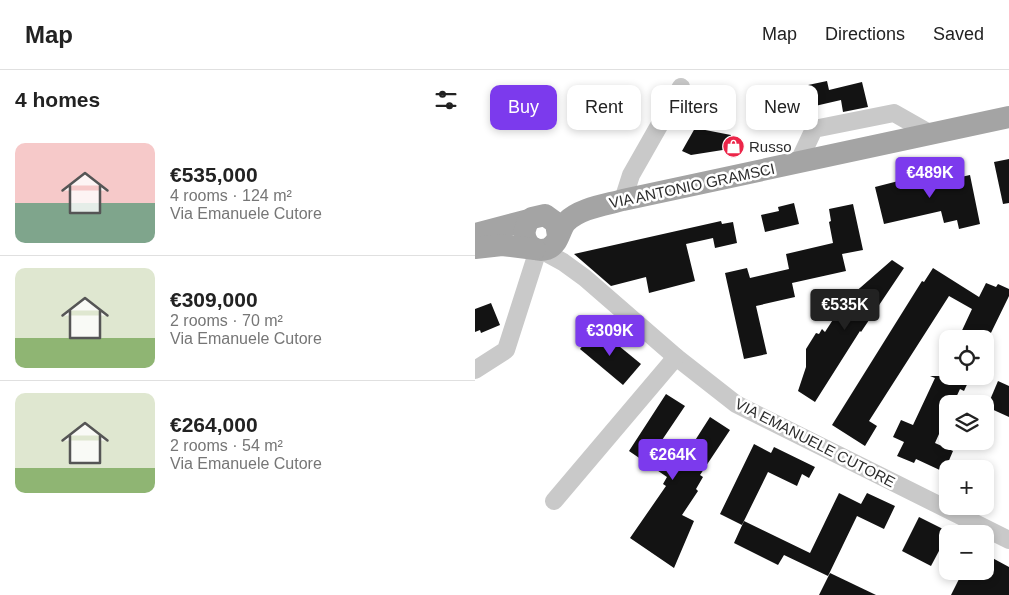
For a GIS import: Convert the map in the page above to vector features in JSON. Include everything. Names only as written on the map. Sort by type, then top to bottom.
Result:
[{"type":"main road","name":"VIA ANTONIO GRAMSCI","points":[[581,212],[623,200],[1009,117]]},
{"type":"main road","points":[[475,234],[563,211],[581,212]]},
{"type":"main road","points":[[475,248],[502,245],[543,246],[566,222],[581,212]]},
{"type":"main road","points":[[535,218],[554,220],[558,229],[543,246],[527,242],[524,236],[525,226],[535,218]]},
{"type":"street","points":[[799,163],[814,129],[894,113],[931,134]]},
{"type":"street","points":[[623,200],[631,175],[657,130]]},
{"type":"street","points":[[475,370],[506,350],[543,246]]},
{"type":"street","name":"VIA EMANUELE CUTORE","points":[[543,246],[585,278],[676,357],[736,404],[1009,540]]},
{"type":"street","points":[[554,501],[676,357]]},
{"type":"building","points":[[827,81],[829,90],[862,82],[868,107],[843,112],[841,100],[818,105],[818,85],[808,85]]},
{"type":"building","points":[[694,130],[705,130],[731,135],[729,149],[691,155],[682,151]]},
{"type":"building","points":[[1009,159],[1009,203],[1003,204],[994,162]]},
{"type":"building","points":[[949,168],[952,179],[970,175],[980,224],[959,229],[957,220],[944,223],[941,211],[884,224],[875,187]]},
{"type":"building","points":[[794,203],[799,224],[765,232],[761,215],[779,211],[778,207]]},
{"type":"building","points":[[853,204],[863,250],[842,254],[846,271],[792,283],[795,297],[756,306],[767,354],[744,359],[725,273],[747,268],[750,278],[789,269],[786,254],[833,243],[829,222],[831,221],[829,209]]},
{"type":"building","points":[[721,221],[722,224],[733,222],[737,243],[715,248],[713,238],[686,244],[695,281],[649,293],[646,277],[611,286],[574,254]]},
{"type":"building","points":[[892,260],[904,268],[860,331],[815,402],[798,391],[806,367],[806,349],[816,333],[819,334],[822,329],[825,332],[845,301]]},
{"type":"building","points":[[933,268],[979,297],[986,283],[996,287],[998,284],[1009,289],[1009,296],[992,330],[962,330],[972,309],[949,296],[869,421],[877,426],[865,446],[832,425],[922,281],[924,282]]},
{"type":"building","points":[[491,303],[500,325],[481,333],[480,330],[475,332],[475,309]]},
{"type":"building","points":[[597,328],[641,364],[623,385],[580,349]]},
{"type":"building","points":[[930,376],[939,376],[939,385],[967,385],[964,391],[960,389],[957,395],[939,395],[939,434],[935,443],[939,445],[939,450],[953,451],[949,460],[939,460],[939,470],[916,459],[914,463],[897,456],[904,442],[893,437],[901,420],[913,425],[935,378]]},
{"type":"building","points":[[998,381],[1009,386],[1009,417],[994,410],[994,395],[992,395]]},
{"type":"building","points":[[666,394],[685,406],[656,449],[680,464],[710,417],[730,430],[700,475],[703,477],[696,489],[698,491],[682,515],[694,521],[674,568],[630,538],[666,486],[663,484],[667,477],[629,451]]},
{"type":"building","points":[[754,444],[771,453],[774,447],[815,467],[809,478],[802,474],[797,486],[768,472],[742,525],[720,514]]},
{"type":"building","points":[[839,493],[861,504],[867,493],[895,506],[884,529],[857,516],[828,576],[784,555],[778,565],[734,543],[744,521],[810,553]]},
{"type":"building","points":[[919,517],[939,527],[939,551],[931,566],[902,551]]},
{"type":"building","points":[[994,559],[1009,567],[1009,595],[951,595],[958,580],[994,580]]},
{"type":"building","points":[[830,573],[876,595],[819,595]]},
{"type":"place","name":"Russo","points":[[733,147]]}]
